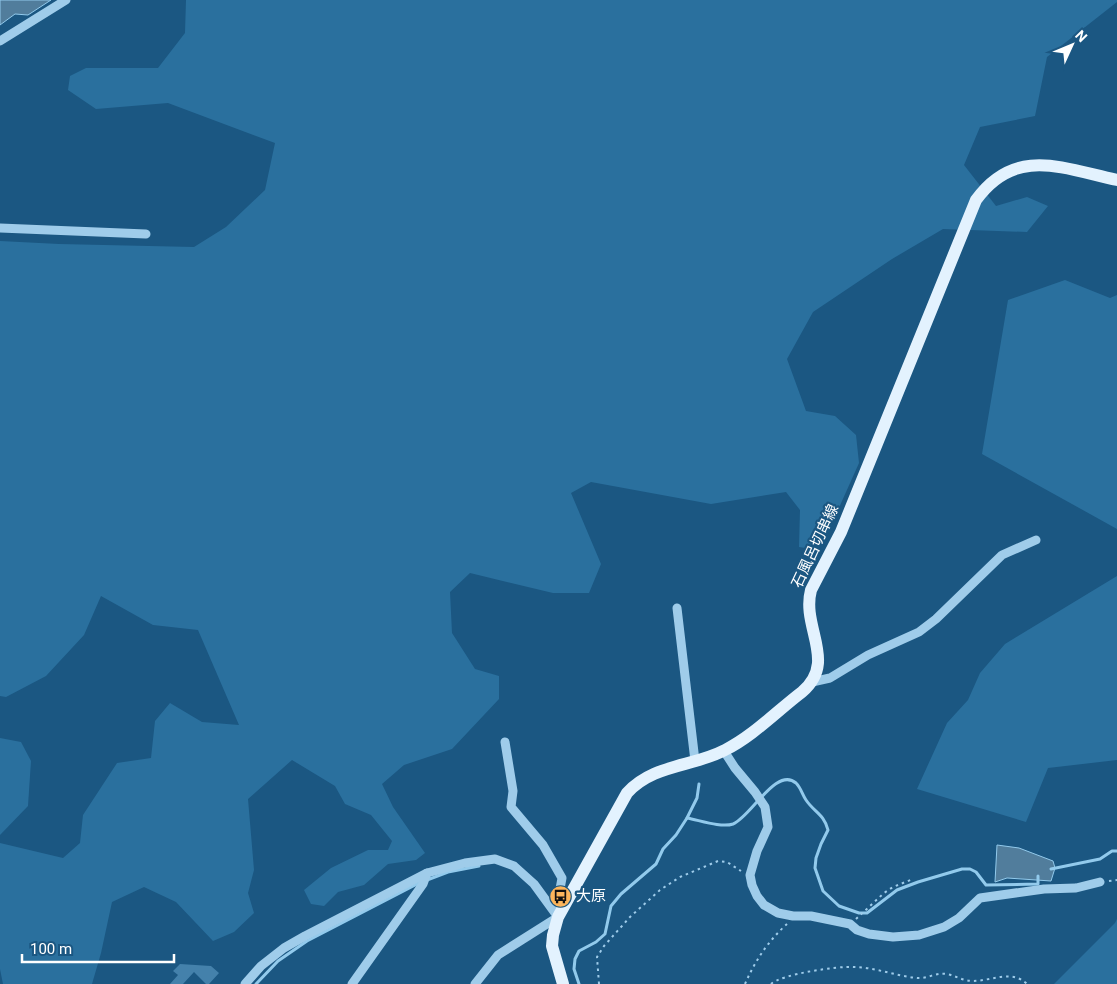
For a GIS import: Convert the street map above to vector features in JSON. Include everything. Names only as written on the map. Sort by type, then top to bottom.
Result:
[{"type":"main road","name":"石風呂切串線","points":[[812,682],[818,666],[818,655],[808,610],[811,590],[841,532],[976,200],[984,188],[1000,175],[1020,166],[1034,164],[1048,165],[1117,180]]},
{"type":"main road","points":[[564,984],[552,946],[552,935],[558,917],[622,801],[634,786],[658,771],[724,751],[744,738],[812,682]]},
{"type":"street","points":[[0,42],[66,0]]},
{"type":"street","points":[[0,228],[146,234]]},
{"type":"street","points":[[812,682],[830,678],[868,655],[919,632],[936,619],[1002,555],[1036,540]]},
{"type":"street","points":[[677,608],[695,761]]},
{"type":"street","points":[[505,742],[513,791],[511,808],[543,845],[562,878],[558,900],[558,917]]},
{"type":"street","points":[[724,751],[765,806],[768,827],[757,851],[750,875],[752,885],[764,905],[778,913],[793,916],[811,916],[850,924],[857,930],[869,934],[893,937],[919,935],[944,927],[958,918],[980,898],[1044,889],[1076,888],[1100,882]]},
{"type":"street","points":[[245,984],[261,966],[284,948],[428,873],[465,862],[495,859],[514,866],[534,884],[558,917]]},
{"type":"street","points":[[352,984],[423,884],[428,873]]},
{"type":"street","points":[[475,984],[498,955],[558,917]]},
{"type":"path","points":[[599,984],[598,958],[604,946],[630,916],[660,890],[680,877],[718,860],[727,862],[750,875]]},
{"type":"path","points":[[850,924],[884,893],[913,879]]},
{"type":"path","points":[[745,984],[765,948],[775,934],[790,922],[793,916]]},
{"type":"path","points":[[771,984],[790,975],[853,967],[919,978],[945,974],[964,981],[1014,976],[1022,979],[1027,984]]},
{"type":"shaded area","points":[[0,0],[51,0],[28,15],[15,14],[0,25]]},
{"type":"shaded area","points":[[186,0],[1117,0],[1117,2],[1047,57],[1035,116],[980,127],[964,165],[996,206],[1027,197],[1048,206],[1027,232],[943,229],[892,259],[813,312],[787,359],[806,411],[835,416],[856,435],[859,463],[825,539],[813,549],[799,547],[800,510],[786,492],[711,504],[591,482],[571,493],[601,564],[589,593],[553,593],[470,573],[450,592],[452,633],[475,669],[499,676],[499,699],[452,749],[404,765],[382,784],[393,807],[425,853],[416,860],[388,864],[364,885],[338,892],[324,906],[311,904],[304,890],[331,868],[368,850],[388,850],[392,841],[371,815],[345,804],[335,786],[292,760],[248,799],[254,870],[248,893],[254,913],[234,932],[213,941],[176,902],[144,887],[112,902],[92,984],[3,984],[0,969],[0,843],[63,858],[80,843],[83,815],[117,763],[151,758],[155,721],[170,703],[202,722],[239,725],[198,630],[153,625],[101,596],[84,635],[46,676],[6,697],[0,696],[0,241],[194,247],[226,227],[265,190],[275,143],[168,103],[96,109],[68,90],[70,76],[86,68],[158,68],[185,33]]},
{"type":"shaded area","points":[[1065,280],[1110,298],[1117,295],[1117,529],[982,454],[1008,300]]},
{"type":"shaded area","points":[[1117,576],[1117,760],[1048,768],[1026,822],[917,789],[947,723],[968,700],[980,673],[1005,644]]},
{"type":"shaded area","points":[[0,738],[21,742],[31,761],[28,806],[0,835]]},
{"type":"shaded area","points":[[997,845],[1019,848],[1053,861],[1055,868],[1051,881],[1007,878],[995,882]]},
{"type":"shaded area","points":[[1117,919],[1117,984],[1054,984],[1115,923]]},
{"type":"building","points":[[180,964],[211,966],[219,973],[209,984],[206,984],[194,972],[183,984],[170,984],[178,975],[173,971]]},
{"type":"waterway","points":[[579,984],[574,969],[575,959],[579,951],[596,942],[605,934],[611,906],[621,894],[656,864],[663,849],[676,835],[687,818],[716,824],[733,824],[740,820],[764,794],[780,781],[788,780],[796,783],[806,800],[826,825],[828,830],[816,858],[815,868],[823,891],[839,906],[859,913],[867,913],[897,890],[962,869],[970,869],[976,872],[986,885],[1038,884],[1038,876]]},
{"type":"waterway","points":[[687,818],[697,798],[699,784]]},
{"type":"waterway","points":[[1051,869],[1100,859],[1112,851],[1117,851]]},
{"type":"waterway","points":[[427,880],[448,872],[479,866]]},
{"type":"waterway","points":[[256,984],[278,961],[307,941],[421,882]]},
{"type":"place","name":"大原","points":[[560,896]]}]
